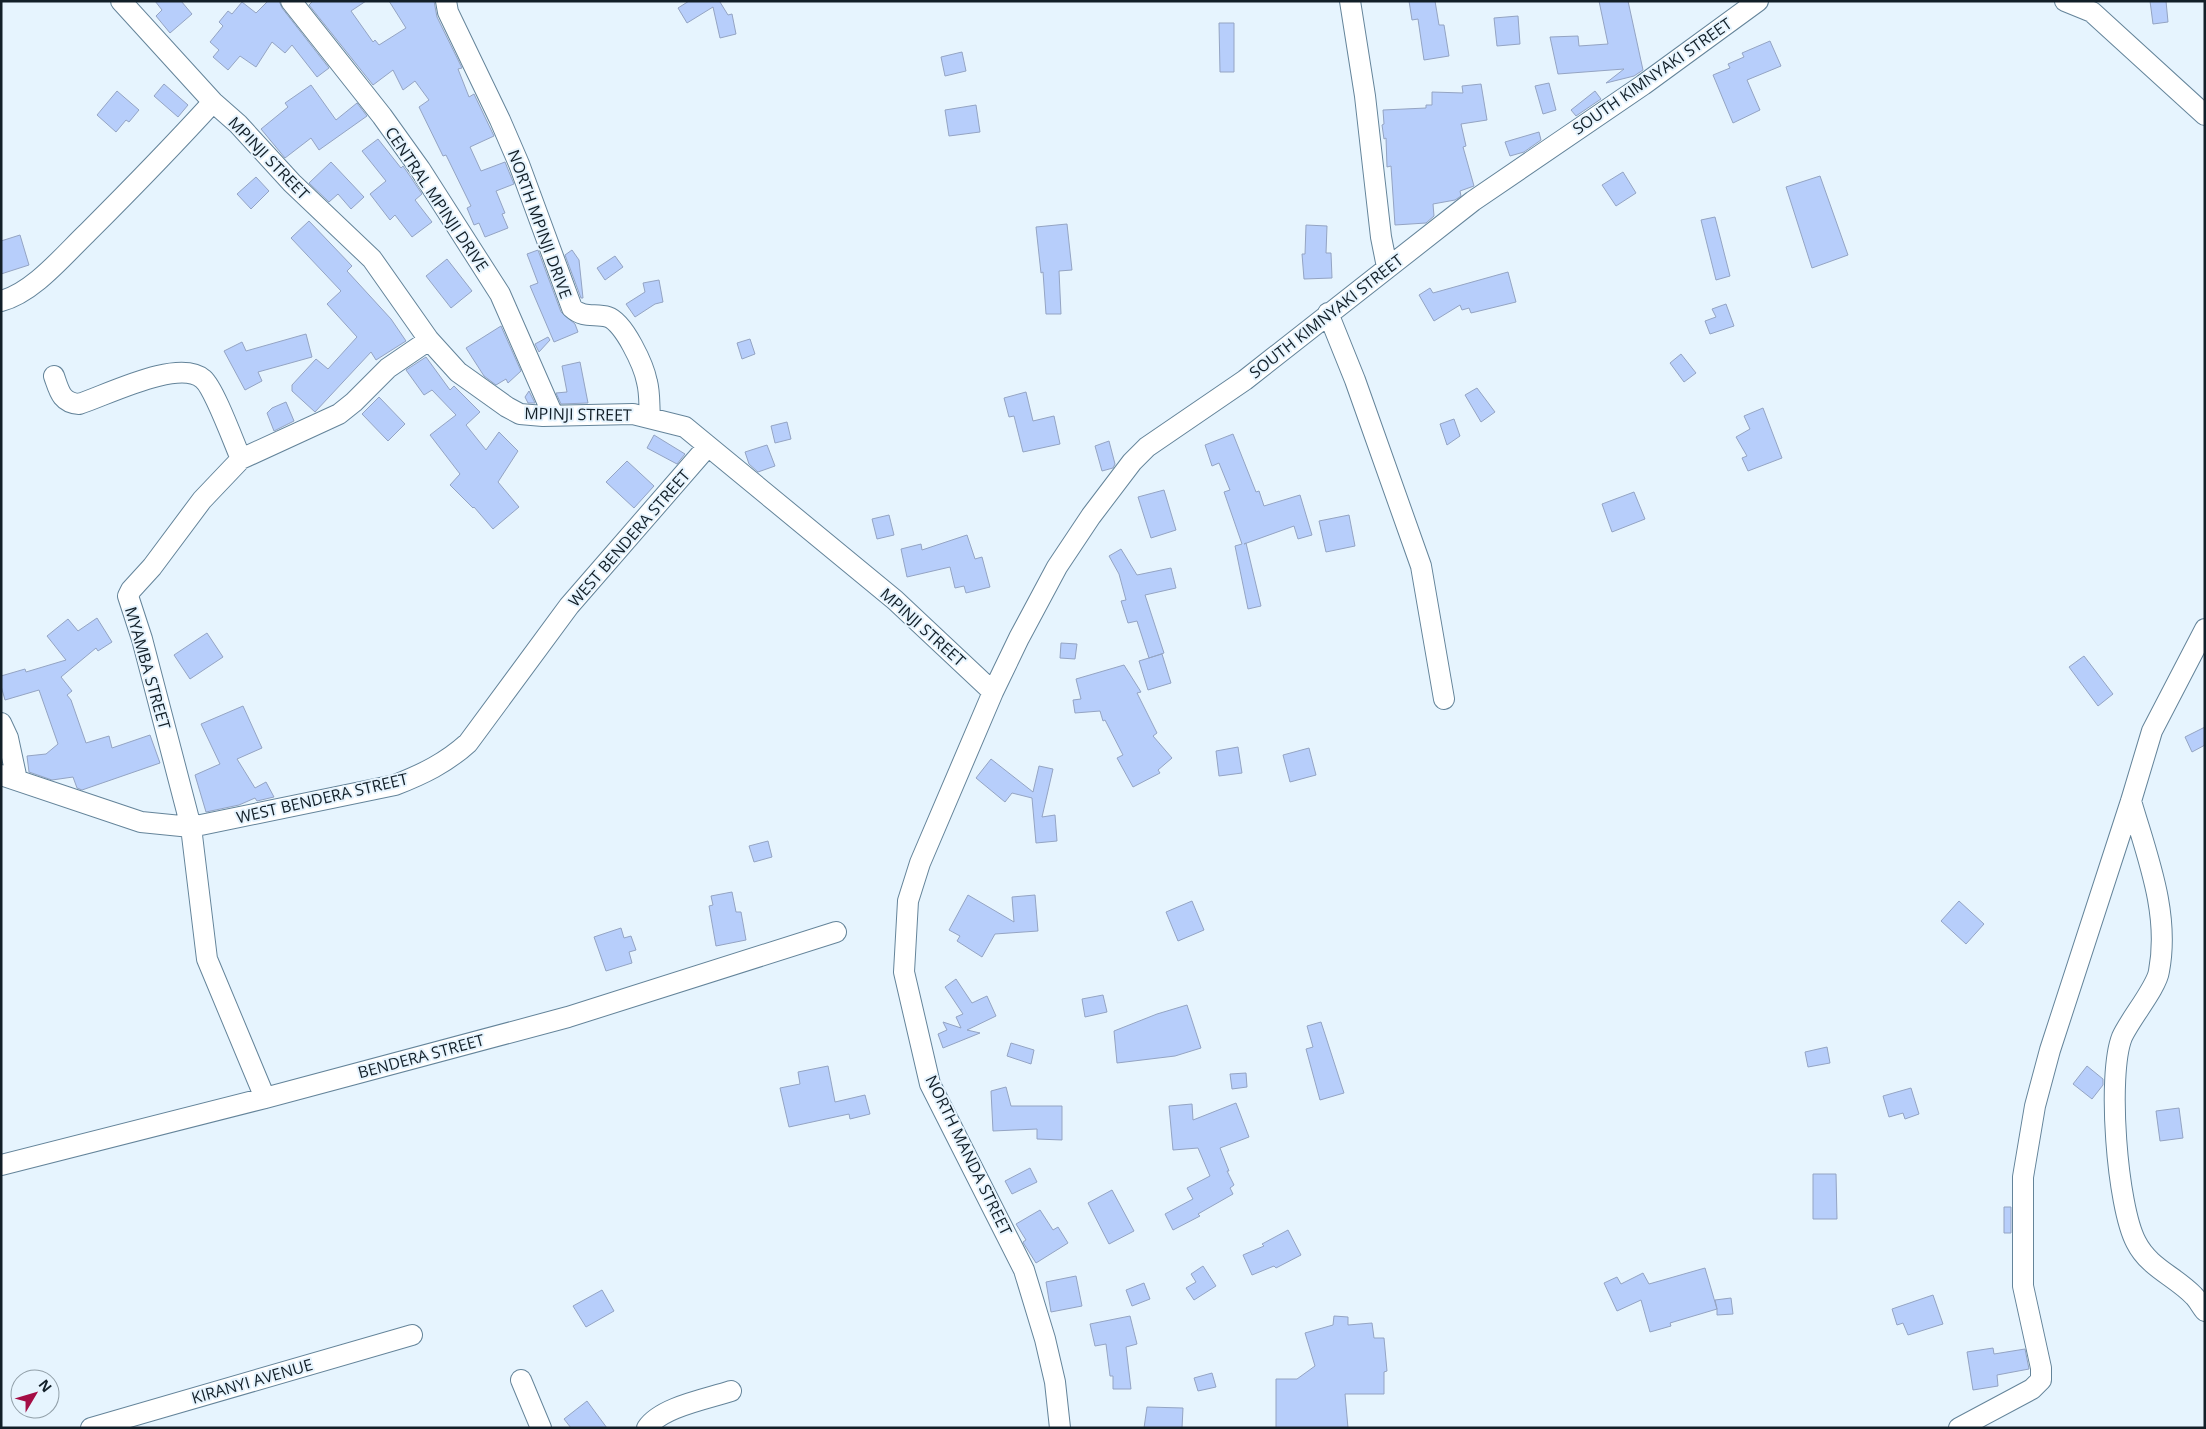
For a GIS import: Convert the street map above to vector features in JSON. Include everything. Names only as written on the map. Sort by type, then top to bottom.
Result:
[{"type":"street","name":"MPINJI STREET","points":[[122,1],[212,102],[238,124],[292,183],[372,259],[429,340],[458,372],[507,408],[520,414],[633,414],[685,427],[895,600],[993,692]]},
{"type":"street","name":"CENTRAL MPINJI DRIVE","points":[[291,1],[403,146],[495,286],[553,415]]},
{"type":"street","name":"NORTH MPINJI DRIVE","points":[[446,1],[448,12],[519,164],[572,308],[579,315],[607,316],[615,320],[623,330],[644,370],[648,384],[650,417]]},
{"type":"street","points":[[1350,1],[1364,96],[1381,237],[1387,267]]},
{"type":"street","name":"SOUTH KIMNYAKI STREET","points":[[984,713],[1057,567],[1091,516],[1132,462],[1163,435],[1245,380],[1473,200],[1643,85],[1758,1]]},
{"type":"street","points":[[2065,1],[2092,12],[2205,115]]},
{"type":"street","points":[[1,301],[19,295],[60,259],[151,170],[212,102]]},
{"type":"street","points":[[1328,313],[1355,380],[1421,566],[1444,699]]},
{"type":"street","name":"MYAMBA STREET","points":[[265,1098],[207,959],[191,827],[142,639],[128,596],[202,500],[241,459],[339,414],[354,402],[388,368],[429,340]]},
{"type":"street","points":[[54,376],[62,396],[72,404],[79,404],[156,375],[193,373],[204,380],[212,392],[241,459]]},
{"type":"street","name":"WEST BENDERA STREET","points":[[9,777],[141,822],[191,827],[395,785],[420,775],[452,758],[468,743],[569,606],[708,446]]},
{"type":"street","points":[[1959,1428],[2032,1389],[2041,1380],[2041,1368],[2023,1286],[2024,1177],[2030,1130],[2050,1050],[2152,731],[2205,629]]},
{"type":"street","name":"NORTH MANDA STREET","points":[[984,713],[920,863],[908,901],[904,972],[930,1084],[1024,1270],[1045,1338],[1055,1382],[1060,1428]]},
{"type":"street","points":[[1,722],[8,738],[9,777]]},
{"type":"street","points":[[2131,801],[2159,895],[2162,944],[2159,974],[2128,1025],[2117,1053],[2114,1110],[2126,1216],[2136,1242],[2148,1261],[2194,1296],[2205,1311]]},
{"type":"street","name":"BENDERA STREET","points":[[1,1165],[265,1098],[568,1017],[836,932]]},
{"type":"street","name":"KIRANYI AVENUE","points":[[99,1427],[412,1335]]},
{"type":"street","points":[[521,1380],[541,1428]]},
{"type":"street","points":[[647,1428],[653,1419],[667,1412],[731,1391]]},
{"type":"building","points":[[155,1],[181,1],[192,14],[170,33],[156,16],[162,10]]},
{"type":"building","points":[[268,1],[279,1],[282,8],[329,68],[317,77],[292,45],[285,53],[272,42],[256,67],[240,56],[228,70],[213,57],[219,50],[210,42],[223,26],[219,22],[228,11],[232,14],[242,2],[256,13]]},
{"type":"building","points":[[313,1],[366,1],[351,11],[373,42],[375,40],[379,45],[406,28],[389,1],[434,1],[437,17],[462,68],[458,69],[469,97],[474,94],[494,136],[470,147],[481,171],[505,162],[514,184],[496,191],[505,213],[502,214],[508,228],[485,237],[479,223],[474,225],[467,208],[471,206],[446,155],[443,156],[419,107],[429,100],[415,81],[403,90],[393,70],[373,85],[309,5]]},
{"type":"building","points":[[689,1],[721,1],[728,15],[732,14],[736,34],[720,38],[713,7],[687,23],[678,8]]},
{"type":"building","points":[[1409,1],[1435,1],[1439,25],[1444,25],[1449,56],[1424,60],[1418,19],[1412,20]]},
{"type":"building","points":[[1599,1],[1628,1],[1643,70],[1634,76],[1606,83],[1624,69],[1558,74],[1550,37],[1578,36],[1579,46],[1608,44]]},
{"type":"building","points":[[2150,1],[2166,1],[2168,22],[2153,24]]},
{"type":"building","points":[[1518,16],[1520,44],[1497,46],[1494,18]]},
{"type":"building","points":[[1219,23],[1234,23],[1234,72],[1220,72]]},
{"type":"building","points":[[1770,41],[1781,66],[1747,80],[1760,110],[1733,123],[1713,75],[1730,68],[1728,64],[1744,57],[1742,53]]},
{"type":"building","points":[[962,52],[966,71],[945,76],[941,57]]},
{"type":"building","points":[[1549,83],[1556,110],[1543,114],[1535,86]]},
{"type":"building","points":[[164,84],[188,105],[178,117],[154,96]]},
{"type":"building","points":[[1481,84],[1487,120],[1461,124],[1466,146],[1463,147],[1474,186],[1460,191],[1461,196],[1455,200],[1433,204],[1434,216],[1426,223],[1395,225],[1391,166],[1387,167],[1386,138],[1384,139],[1382,125],[1384,124],[1383,110],[1426,108],[1426,105],[1432,105],[1432,92],[1463,93],[1462,86]]},
{"type":"building","points":[[311,85],[336,120],[357,103],[367,116],[319,150],[311,138],[285,158],[261,129],[288,107],[285,103]]},
{"type":"building","points":[[117,91],[139,110],[129,122],[126,120],[116,132],[97,115]]},
{"type":"building","points":[[1595,91],[1601,99],[1576,116],[1571,110]]},
{"type":"building","points":[[976,105],[980,132],[949,136],[945,110]]},
{"type":"building","points":[[1539,132],[1541,140],[1524,152],[1510,156],[1505,142]]},
{"type":"building","points":[[378,139],[401,168],[403,166],[422,194],[415,200],[432,222],[412,237],[395,215],[390,220],[370,194],[386,181],[362,151]]},
{"type":"building","points":[[331,162],[364,197],[351,209],[338,194],[329,202],[309,183]]},
{"type":"building","points":[[1623,172],[1636,193],[1616,206],[1602,185]]},
{"type":"building","points":[[1820,176],[1848,255],[1812,268],[1786,187]]},
{"type":"building","points":[[256,177],[269,191],[251,209],[237,194]]},
{"type":"building","points":[[1715,217],[1730,276],[1716,280],[1701,220]]},
{"type":"building","points":[[309,221],[352,266],[347,271],[391,319],[406,341],[376,360],[371,352],[315,412],[292,391],[292,385],[316,359],[328,369],[357,337],[327,304],[341,291],[291,238]]},
{"type":"building","points":[[1067,224],[1072,270],[1059,271],[1061,314],[1046,314],[1043,272],[1041,273],[1036,227]]},
{"type":"building","points":[[1306,225],[1327,226],[1326,253],[1331,253],[1332,278],[1304,279],[1302,254],[1305,254]]},
{"type":"building","points":[[20,235],[29,265],[1,274],[1,241]]},
{"type":"building","points":[[538,250],[561,312],[575,324],[578,332],[554,342],[530,286],[538,283],[527,254]]},
{"type":"building","points":[[572,250],[579,260],[583,298],[581,298],[565,255]]},
{"type":"building","points":[[615,256],[623,267],[605,280],[597,268]]},
{"type":"building","points":[[447,259],[472,291],[451,308],[426,276]]},
{"type":"building","points":[[1508,272],[1516,302],[1471,313],[1469,308],[1462,310],[1460,305],[1434,321],[1419,295],[1430,288],[1433,293]]},
{"type":"building","points":[[659,280],[663,302],[655,304],[635,317],[626,304],[645,292],[643,283]]},
{"type":"building","points":[[1726,304],[1734,326],[1710,334],[1705,321],[1716,317],[1712,309]]},
{"type":"building","points":[[501,326],[521,371],[508,383],[506,379],[496,385],[484,376],[466,348]]},
{"type":"building","points":[[306,334],[312,357],[258,372],[262,381],[245,390],[224,351],[242,342],[246,351]]},
{"type":"building","points":[[548,337],[550,340],[539,352],[535,344]]},
{"type":"building","points":[[750,339],[755,354],[742,359],[737,343]]},
{"type":"building","points":[[1681,354],[1696,373],[1684,382],[1670,363]]},
{"type":"building","points":[[426,357],[450,390],[454,386],[480,412],[466,425],[486,450],[499,432],[518,451],[498,482],[519,507],[493,529],[474,507],[450,485],[460,474],[430,435],[456,415],[432,390],[424,395],[406,370]]},
{"type":"building","points":[[580,362],[588,403],[561,404],[556,393],[567,392],[562,366]]},
{"type":"building","points":[[1477,388],[1495,412],[1481,422],[1465,395]]},
{"type":"building","points":[[529,391],[535,403],[528,403],[525,397]]},
{"type":"building","points":[[1026,392],[1033,421],[1054,416],[1060,444],[1023,452],[1014,416],[1009,417],[1004,398]]},
{"type":"building","points":[[379,397],[405,424],[388,441],[362,414]]},
{"type":"building","points":[[286,402],[294,421],[274,431],[267,413],[272,408]]},
{"type":"building","points":[[1763,408],[1782,458],[1748,471],[1742,458],[1747,456],[1736,437],[1750,429],[1744,416]]},
{"type":"building","points":[[1454,419],[1460,436],[1447,445],[1440,424]]},
{"type":"building","points":[[787,422],[791,439],[775,443],[771,426]]},
{"type":"building","points":[[1233,434],[1256,492],[1259,491],[1264,506],[1300,495],[1312,535],[1298,539],[1294,526],[1246,543],[1261,606],[1248,609],[1235,546],[1242,544],[1224,492],[1230,490],[1219,463],[1212,466],[1205,445]]},
{"type":"building","points":[[654,435],[685,454],[677,464],[647,448]]},
{"type":"building","points":[[1109,441],[1115,464],[1113,468],[1102,471],[1095,446]]},
{"type":"building","points":[[767,445],[775,466],[758,472],[749,464],[745,452]]},
{"type":"building","points":[[627,461],[654,486],[634,508],[606,482]]},
{"type":"building","points":[[1164,490],[1176,530],[1151,538],[1138,497]]},
{"type":"building","points":[[1634,492],[1645,519],[1612,532],[1602,504]]},
{"type":"building","points":[[889,515],[894,535],[877,539],[872,519]]},
{"type":"building","points":[[1349,515],[1355,546],[1326,552],[1319,521]]},
{"type":"building","points":[[967,535],[975,559],[982,557],[990,587],[966,593],[964,586],[955,588],[950,567],[907,577],[901,549],[921,544],[922,550]]},
{"type":"building","points":[[1121,549],[1137,575],[1171,568],[1176,588],[1145,595],[1164,653],[1149,658],[1137,621],[1128,623],[1121,601],[1126,600],[1119,574],[1109,556]]},
{"type":"building","points":[[97,618],[112,642],[98,651],[96,648],[61,677],[72,691],[67,695],[71,700],[86,743],[109,736],[112,748],[150,735],[160,763],[82,790],[77,788],[73,777],[52,780],[29,772],[27,756],[46,754],[58,744],[39,690],[5,700],[1,686],[1,676],[25,669],[26,672],[66,660],[47,636],[68,619],[78,631]]},
{"type":"building","points":[[207,633],[223,657],[190,679],[174,655]]},
{"type":"building","points":[[1061,643],[1077,644],[1075,659],[1060,658]]},
{"type":"building","points":[[1162,654],[1171,683],[1148,690],[1139,661]]},
{"type":"building","points":[[2084,656],[2113,694],[2098,706],[2069,667]]},
{"type":"building","points":[[1124,665],[1141,692],[1137,693],[1157,733],[1153,736],[1172,758],[1158,770],[1160,773],[1133,787],[1117,758],[1123,755],[1105,720],[1103,721],[1100,711],[1075,713],[1073,700],[1081,699],[1076,679]]},
{"type":"building","points":[[243,706],[262,748],[237,759],[255,788],[266,782],[274,797],[257,801],[255,798],[239,805],[206,812],[195,775],[220,764],[201,724]]},
{"type":"building","points":[[2205,727],[2205,745],[2192,752],[2185,737]]},
{"type":"building","points":[[1238,747],[1242,773],[1219,776],[1216,751]]},
{"type":"building","points":[[1309,748],[1316,775],[1290,782],[1283,755]]},
{"type":"building","points":[[991,759],[1033,792],[1039,766],[1053,769],[1042,817],[1055,815],[1057,841],[1036,843],[1032,798],[1012,793],[1005,802],[976,778]]},
{"type":"building","points":[[768,841],[772,857],[754,862],[749,846]]},
{"type":"building","points":[[732,892],[736,912],[741,912],[746,940],[716,946],[709,906],[713,905],[711,896]]},
{"type":"building","points":[[968,895],[1014,922],[1012,897],[1035,895],[1038,931],[995,934],[982,957],[957,941],[960,936],[949,930]]},
{"type":"building","points":[[1192,901],[1204,930],[1178,941],[1166,912]]},
{"type":"building","points":[[1959,901],[1984,924],[1966,944],[1941,921]]},
{"type":"building","points":[[621,928],[624,938],[631,936],[636,950],[629,952],[632,963],[606,971],[594,937]]},
{"type":"building","points":[[956,979],[972,1003],[987,996],[996,1016],[967,1030],[980,1033],[943,1048],[938,1034],[947,1030],[943,1022],[961,1028],[956,1017],[963,1014],[945,987]]},
{"type":"building","points":[[1103,995],[1107,1012],[1085,1017],[1082,999]]},
{"type":"building","points":[[1187,1005],[1201,1048],[1175,1056],[1117,1063],[1114,1031],[1157,1014]]},
{"type":"building","points":[[1321,1022],[1344,1093],[1320,1100],[1306,1049],[1313,1047],[1307,1026]]},
{"type":"building","points":[[1011,1043],[1034,1050],[1031,1064],[1007,1056]]},
{"type":"building","points":[[1827,1047],[1830,1063],[1808,1067],[1805,1052]]},
{"type":"building","points":[[828,1066],[835,1102],[865,1095],[870,1114],[850,1119],[849,1114],[789,1127],[780,1088],[800,1084],[798,1072]]},
{"type":"building","points":[[2087,1066],[2103,1079],[2103,1085],[2092,1099],[2073,1084]]},
{"type":"building","points":[[1246,1073],[1247,1087],[1232,1089],[1230,1074]]},
{"type":"building","points":[[1006,1087],[1011,1106],[1062,1106],[1062,1140],[1037,1139],[1037,1129],[993,1131],[991,1091]]},
{"type":"building","points":[[1911,1088],[1919,1114],[1905,1119],[1903,1113],[1889,1117],[1883,1096]]},
{"type":"building","points":[[1236,1103],[1249,1137],[1220,1148],[1229,1171],[1227,1171],[1234,1185],[1230,1188],[1233,1194],[1198,1214],[1200,1216],[1173,1230],[1165,1214],[1193,1199],[1187,1188],[1210,1176],[1198,1148],[1173,1150],[1169,1106],[1192,1104],[1193,1120]]},
{"type":"building","points":[[2179,1108],[2183,1138],[2160,1141],[2156,1111]]},
{"type":"building","points":[[1030,1168],[1037,1182],[1012,1194],[1005,1181]]},
{"type":"building","points":[[1813,1174],[1836,1174],[1837,1219],[1813,1219]]},
{"type":"building","points":[[1112,1190],[1134,1231],[1109,1244],[1088,1203]]},
{"type":"building","points":[[2004,1207],[2011,1207],[2011,1233],[2004,1233]]},
{"type":"building","points":[[1040,1210],[1053,1230],[1058,1227],[1068,1243],[1036,1263],[1024,1244],[1023,1242],[1026,1240],[1016,1224]]},
{"type":"building","points":[[1288,1230],[1301,1255],[1276,1268],[1274,1266],[1252,1275],[1243,1255],[1264,1246],[1262,1244]]},
{"type":"building","points":[[1203,1266],[1216,1286],[1194,1300],[1186,1288],[1196,1282],[1191,1274]]},
{"type":"building","points":[[1705,1268],[1717,1309],[1670,1323],[1671,1326],[1650,1332],[1641,1300],[1617,1311],[1604,1283],[1617,1277],[1621,1284],[1643,1273],[1649,1284]]},
{"type":"building","points":[[1076,1276],[1082,1306],[1051,1312],[1046,1282]]},
{"type":"building","points":[[1144,1283],[1150,1299],[1132,1306],[1126,1290]]},
{"type":"building","points":[[602,1290],[614,1311],[586,1327],[573,1306]]},
{"type":"building","points":[[1933,1295],[1943,1324],[1908,1335],[1903,1323],[1897,1325],[1892,1309]]},
{"type":"building","points":[[1731,1298],[1733,1314],[1717,1315],[1715,1300]]},
{"type":"building","points":[[1130,1316],[1137,1344],[1126,1347],[1131,1389],[1113,1389],[1113,1376],[1110,1376],[1106,1344],[1095,1346],[1090,1324]]},
{"type":"building","points":[[1334,1316],[1348,1317],[1348,1325],[1372,1323],[1374,1338],[1384,1338],[1387,1371],[1384,1372],[1384,1394],[1345,1394],[1348,1428],[1276,1428],[1276,1379],[1297,1379],[1315,1366],[1305,1333],[1333,1325]]},
{"type":"building","points":[[1993,1348],[1994,1354],[2025,1349],[2029,1369],[1997,1375],[1998,1386],[1973,1390],[1967,1352]]},
{"type":"building","points":[[1212,1373],[1216,1387],[1198,1391],[1194,1378]]},
{"type":"building","points":[[587,1401],[607,1428],[571,1428],[564,1419]]},
{"type":"building","points":[[1147,1407],[1183,1408],[1182,1428],[1144,1428]]}]
